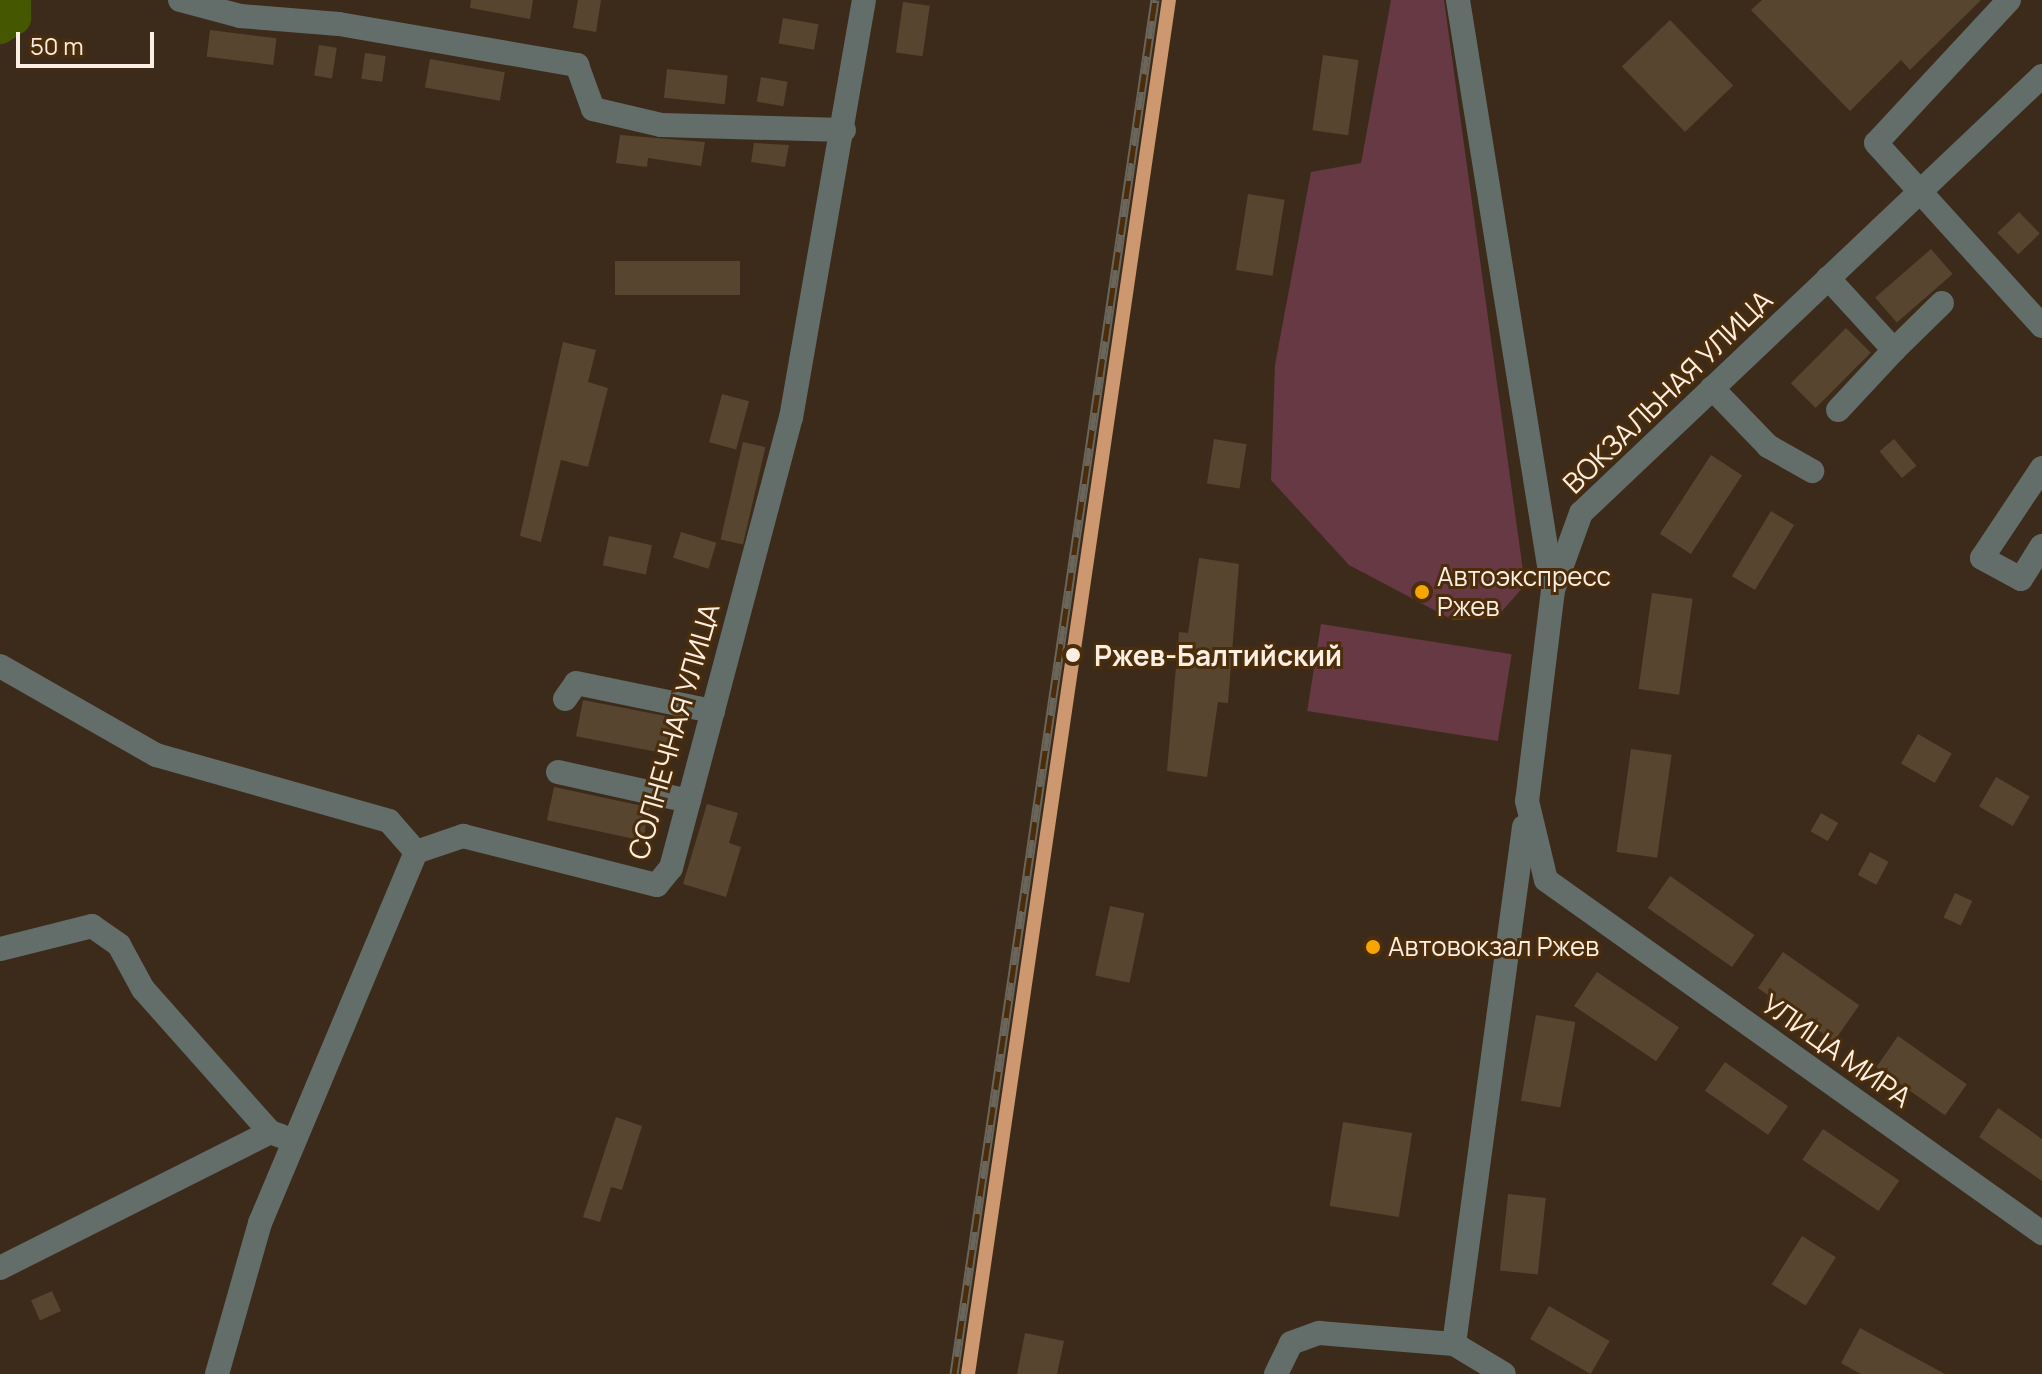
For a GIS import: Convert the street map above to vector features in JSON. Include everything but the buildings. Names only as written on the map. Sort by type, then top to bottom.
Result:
[{"type":"street","points":[[180,0],[240,16],[341,12],[577,65],[593,109],[661,125],[844,130]]},
{"type":"street","name":"СОЛНЕЧНАЯ УЛИЦА","points":[[416,852],[463,836],[657,885],[671,868],[791,418],[844,130],[864,0]]},
{"type":"street","points":[[1458,0],[1553,590]]},
{"type":"street","points":[[2009,0],[1877,135],[1876,143],[2042,326]]},
{"type":"street","name":"ВОКЗАЛЬНАЯ УЛИЦА","points":[[1597,916],[1546,880],[1527,801],[1553,590],[1581,513],[2042,76]]},
{"type":"street","points":[[1828,278],[1894,350]]},
{"type":"street","points":[[1838,410],[1942,303]]},
{"type":"street","points":[[1712,388],[1768,446],[1812,471]]},
{"type":"street","points":[[2042,468],[1982,558],[2021,579],[2042,546]]},
{"type":"street","points":[[0,666],[156,755],[389,821],[416,852],[260,1223],[217,1374]]},
{"type":"street","points":[[565,699],[576,683],[713,711]]},
{"type":"street","points":[[558,772],[689,801]]},
{"type":"street","points":[[1454,1344],[1527,801]]},
{"type":"street","points":[[1512,918],[1540,894],[1597,916]]},
{"type":"street","name":"УЛИЦА МИРА","points":[[1597,916],[2042,1233]]},
{"type":"street","points":[[0,949],[92,926],[119,945],[143,989],[270,1132],[295,1140]]},
{"type":"street","points":[[0,1268],[270,1132]]},
{"type":"street","points":[[1276,1374],[1291,1343],[1319,1333],[1454,1344],[1504,1374]]},
{"type":"shaded area","points":[[1391,0],[1444,0],[1525,585],[1496,618],[1453,620],[1349,565],[1271,480],[1275,365],[1311,172],[1361,163]]},
{"type":"shaded area","points":[[1321,624],[1512,654],[1498,741],[1307,711]]},
{"type":"waterway","points":[[0,27],[14,18],[14,0]]},
{"type":"railway","points":[[954,1374],[1155,0]]},
{"type":"railway","points":[[999,1154],[1169,0]]},
{"type":"railway","points":[[972,1340],[987,1237]]},
{"type":"transit line","points":[[968,1374],[1169,0]]},
{"type":"place","name":"Автоэкспресс Ржев","points":[[1422,592]]},
{"type":"place","name":"Ржев-Балтийский","points":[[1073,655]]},
{"type":"place","name":"Автовокзал Ржев","points":[[1373,947]]}]
